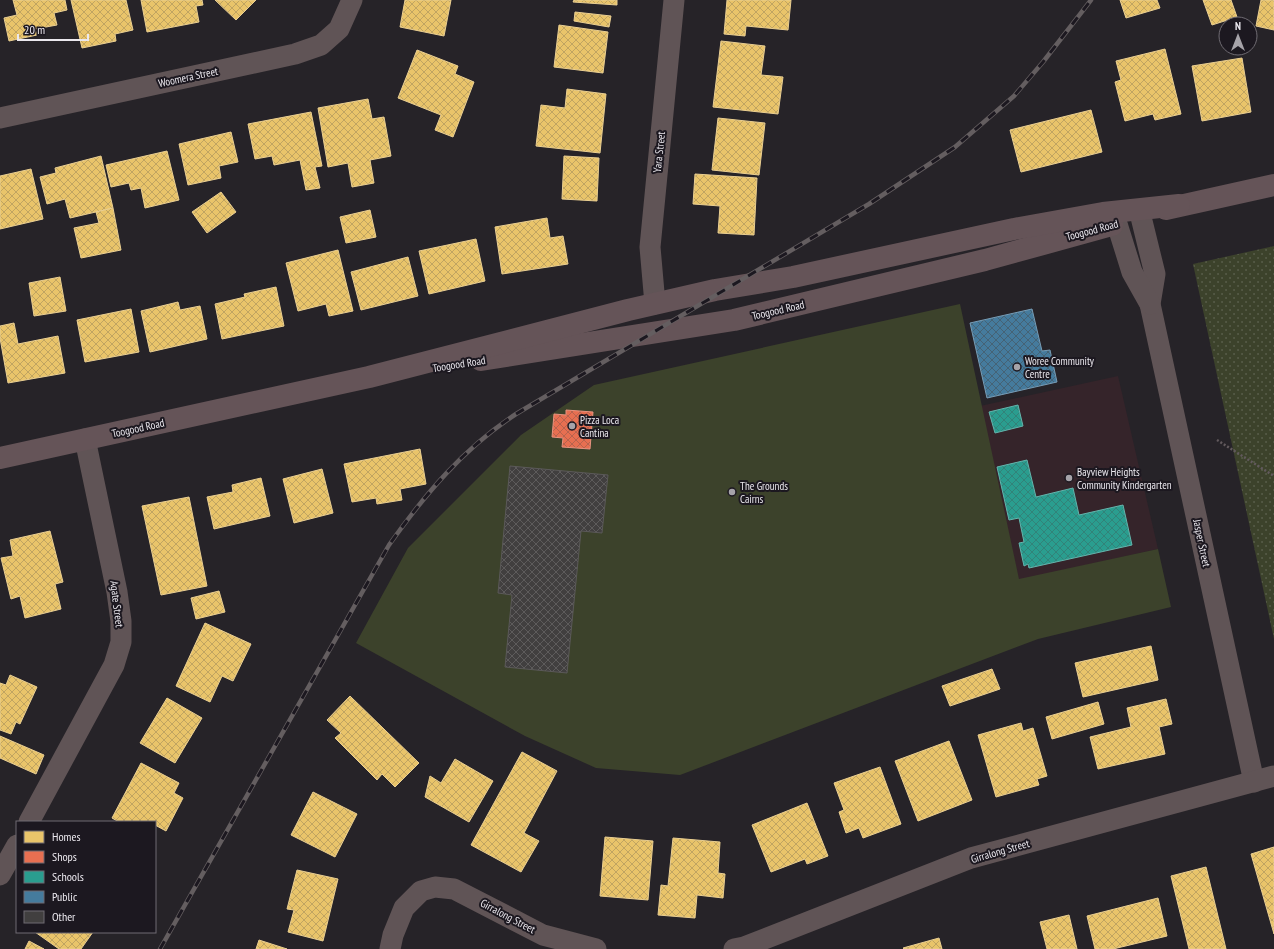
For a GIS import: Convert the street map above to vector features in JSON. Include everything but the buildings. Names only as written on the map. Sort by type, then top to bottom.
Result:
[{"type":"street","name":"Woomera Street","points":[[0,118],[295,54],[321,45],[339,29],[352,0]]},
{"type":"street","name":"Yara Street","points":[[655,304],[650,247],[674,0]]},
{"type":"street","name":"Toogood Road","points":[[369,377],[734,320],[985,260],[1128,217],[1274,186]]},
{"type":"street","name":"Toogood Road","points":[[0,458],[369,377],[655,304],[826,270],[1014,229],[1128,217]]},
{"type":"street","name":"Jasper Street","points":[[1128,217],[1155,274],[1150,304],[1264,779]]},
{"type":"street","points":[[655,304],[660,332]]},
{"type":"street","name":"Agate Street","points":[[30,821],[114,665],[121,642],[121,621],[117,592],[85,439]]},
{"type":"street","name":"Girralong Street","points":[[741,948],[971,858],[1264,779]]},
{"type":"street","points":[[0,875],[10,845]]},
{"type":"street","name":"Girralong Street","points":[[390,949],[393,935],[404,908],[421,891],[435,888],[454,889],[483,902],[543,935],[596,949]]},
{"type":"path","points":[[1217,440],[1274,476]]},
{"type":"shaded area","name":"Bayview Heights Community Kindergarten","points":[[1118,376],[1158,549],[1019,580],[980,406]]},
{"type":"green space","points":[[1274,246],[1274,639],[1193,264]]},
{"type":"green space","name":"The Grounds Cairns","points":[[960,304],[1019,579],[1158,549],[1171,607],[1038,639],[680,775],[596,768],[525,736],[356,643],[408,548],[521,435],[594,385]]},
{"type":"railway","points":[[160,949],[389,545],[431,490],[446,473],[479,442],[516,414],[869,204],[955,147],[1014,96],[1043,62],[1091,0]]},
{"type":"place","name":"Woree Community Centre","points":[[1017,367]]},
{"type":"place","name":"Pizza Loca Cantina","points":[[572,426]]},
{"type":"place","name":"Bayview Heights Community Kindergarten","points":[[1069,478]]},
{"type":"place","name":"The Grounds Cairns","points":[[732,492]]}]
